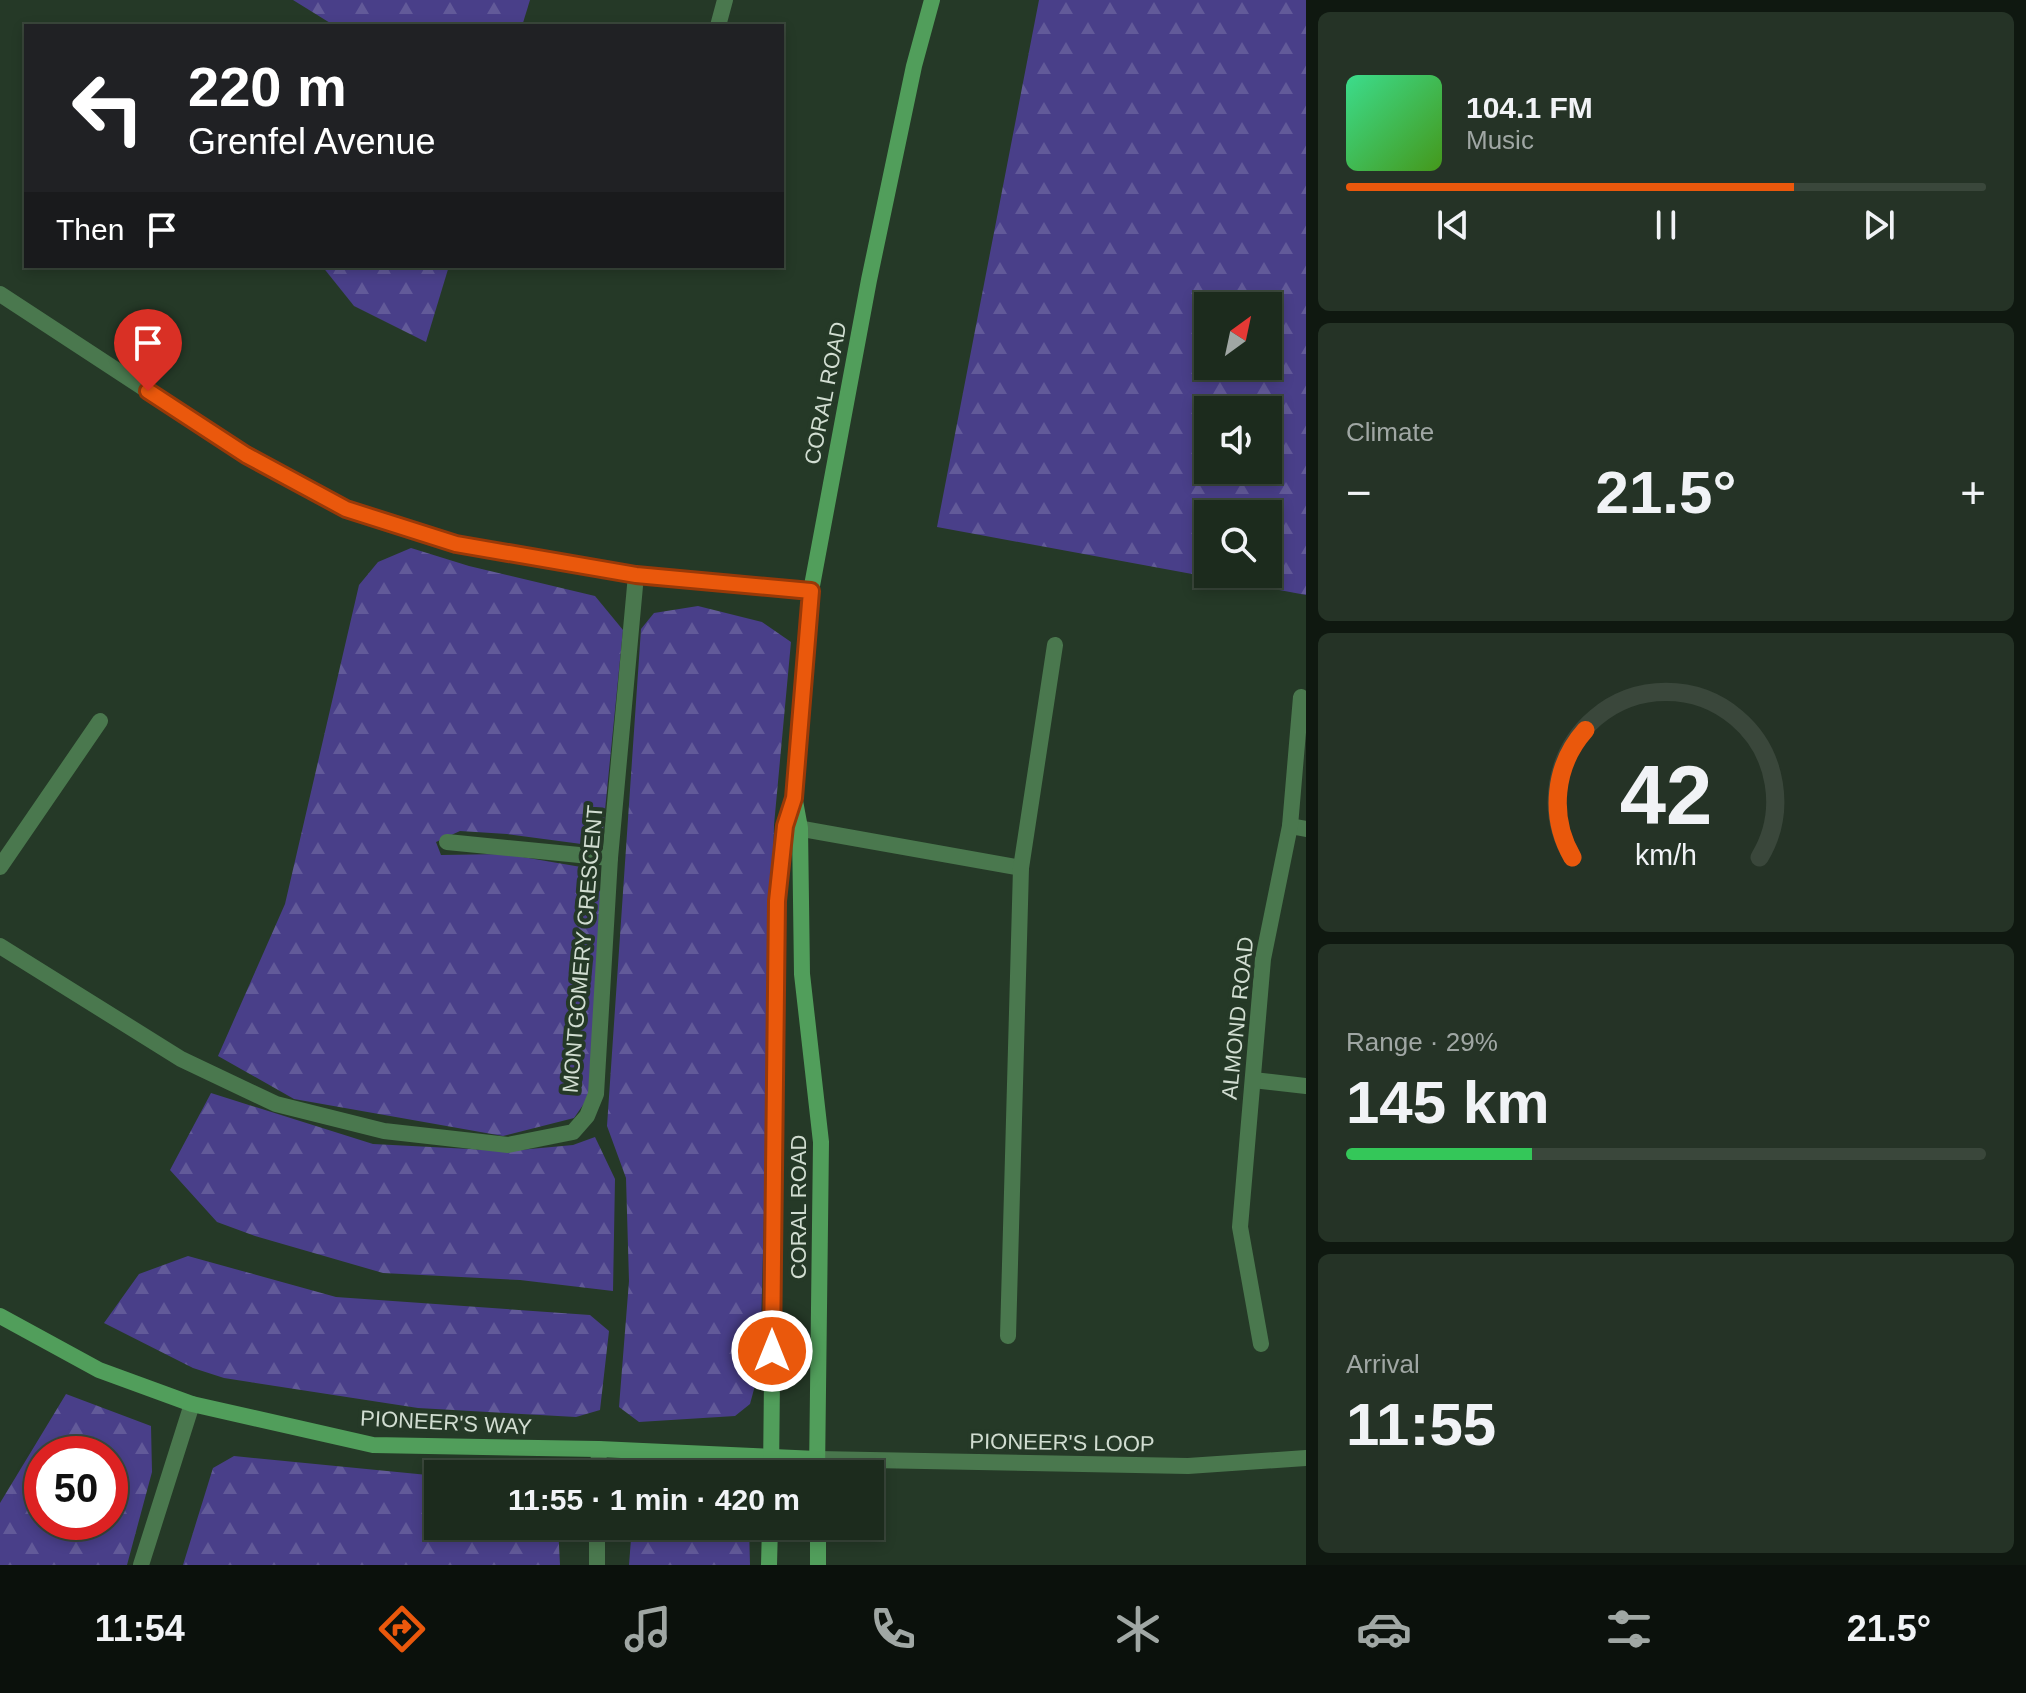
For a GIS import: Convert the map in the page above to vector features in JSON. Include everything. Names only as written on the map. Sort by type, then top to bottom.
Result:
[{"type":"main road","name":"CORAL ROAD","points":[[771,1460],[776,916],[792,827],[811,591],[869,280],[914,66],[932,0]]},
{"type":"main road","name":"CORAL ROAD","points":[[792,827],[802,974],[821,1142],[817,1460]]},
{"type":"main road","name":"PIONEER'S WAY","points":[[0,1316],[99,1370],[192,1404],[373,1445],[599,1449],[710,1460]]},
{"type":"main road","points":[[769,1565],[770,1540]]},
{"type":"main road","points":[[818,1540],[818,1565]]},
{"type":"street","points":[[719,24],[725,0]]},
{"type":"street","points":[[0,294],[246,455],[346,509],[456,544],[636,575],[811,591]]},
{"type":"street","name":"MONTGOMERY CRESCENT","points":[[0,946],[181,1059],[276,1104],[384,1131],[508,1145],[573,1132],[587,1116],[596,1094],[610,858],[636,575]]},
{"type":"street","points":[[1008,1336],[1021,868],[1055,645]]},
{"type":"street","name":"ALMOND ROAD","points":[[1261,1344],[1240,1227],[1267,933],[1298,828],[1301,697]]},
{"type":"street","points":[[0,867],[100,721]]},
{"type":"street","points":[[792,827],[1021,868]]},
{"type":"street","points":[[447,842],[610,858]]},
{"type":"street","points":[[1253,1080],[1306,1086]]},
{"type":"street","points":[[141,1565],[192,1404]]},
{"type":"street","points":[[599,1449],[599,1460]]},
{"type":"street","name":"PIONEER'S LOOP","points":[[884,1467],[1188,1466],[1306,1458]]},
{"type":"street","points":[[597,1540],[597,1565]]},
{"type":"green space","points":[[293,0],[530,0],[523,24],[332,24]]},
{"type":"green space","points":[[1039,0],[1306,0],[1306,595],[1268,588],[1282,588],[1282,500],[1194,500],[1194,574],[937,527]]},
{"type":"green space","points":[[324,268],[448,268],[426,342],[354,306]]},
{"type":"green space","points":[[411,548],[469,566],[595,596],[623,630],[603,830],[589,845],[460,831],[436,842],[441,855],[505,854],[581,867],[601,893],[592,1092],[574,1118],[503,1136],[294,1099],[218,1056],[285,904],[359,585],[378,562]]},
{"type":"green space","points":[[698,606],[762,622],[791,642],[774,825],[760,1367],[750,1404],[735,1416],[639,1422],[619,1407],[629,1281],[626,1178],[607,1126],[641,629],[654,613]]},
{"type":"green space","points":[[211,1093],[373,1144],[509,1151],[573,1145],[595,1137],[615,1179],[613,1291],[520,1280],[383,1273],[217,1222],[170,1170]]},
{"type":"green space","points":[[188,1256],[336,1297],[590,1315],[609,1331],[600,1410],[576,1417],[418,1408],[224,1378],[193,1368],[104,1323],[139,1274]]},
{"type":"green space","points":[[66,1394],[151,1426],[152,1472],[127,1565],[0,1565],[0,1503],[24,1463],[24,1540],[128,1540],[128,1436],[41,1436]]},
{"type":"green space","points":[[234,1456],[424,1475],[424,1540],[559,1540],[560,1565],[183,1565],[213,1468]]},
{"type":"green space","points":[[631,1540],[749,1540],[750,1565],[629,1565]]},
{"type":"route","points":[[148,391],[246,455],[346,509],[456,544],[636,575],[811,591],[794,798],[785,826],[777,901],[772,1351]]}]
